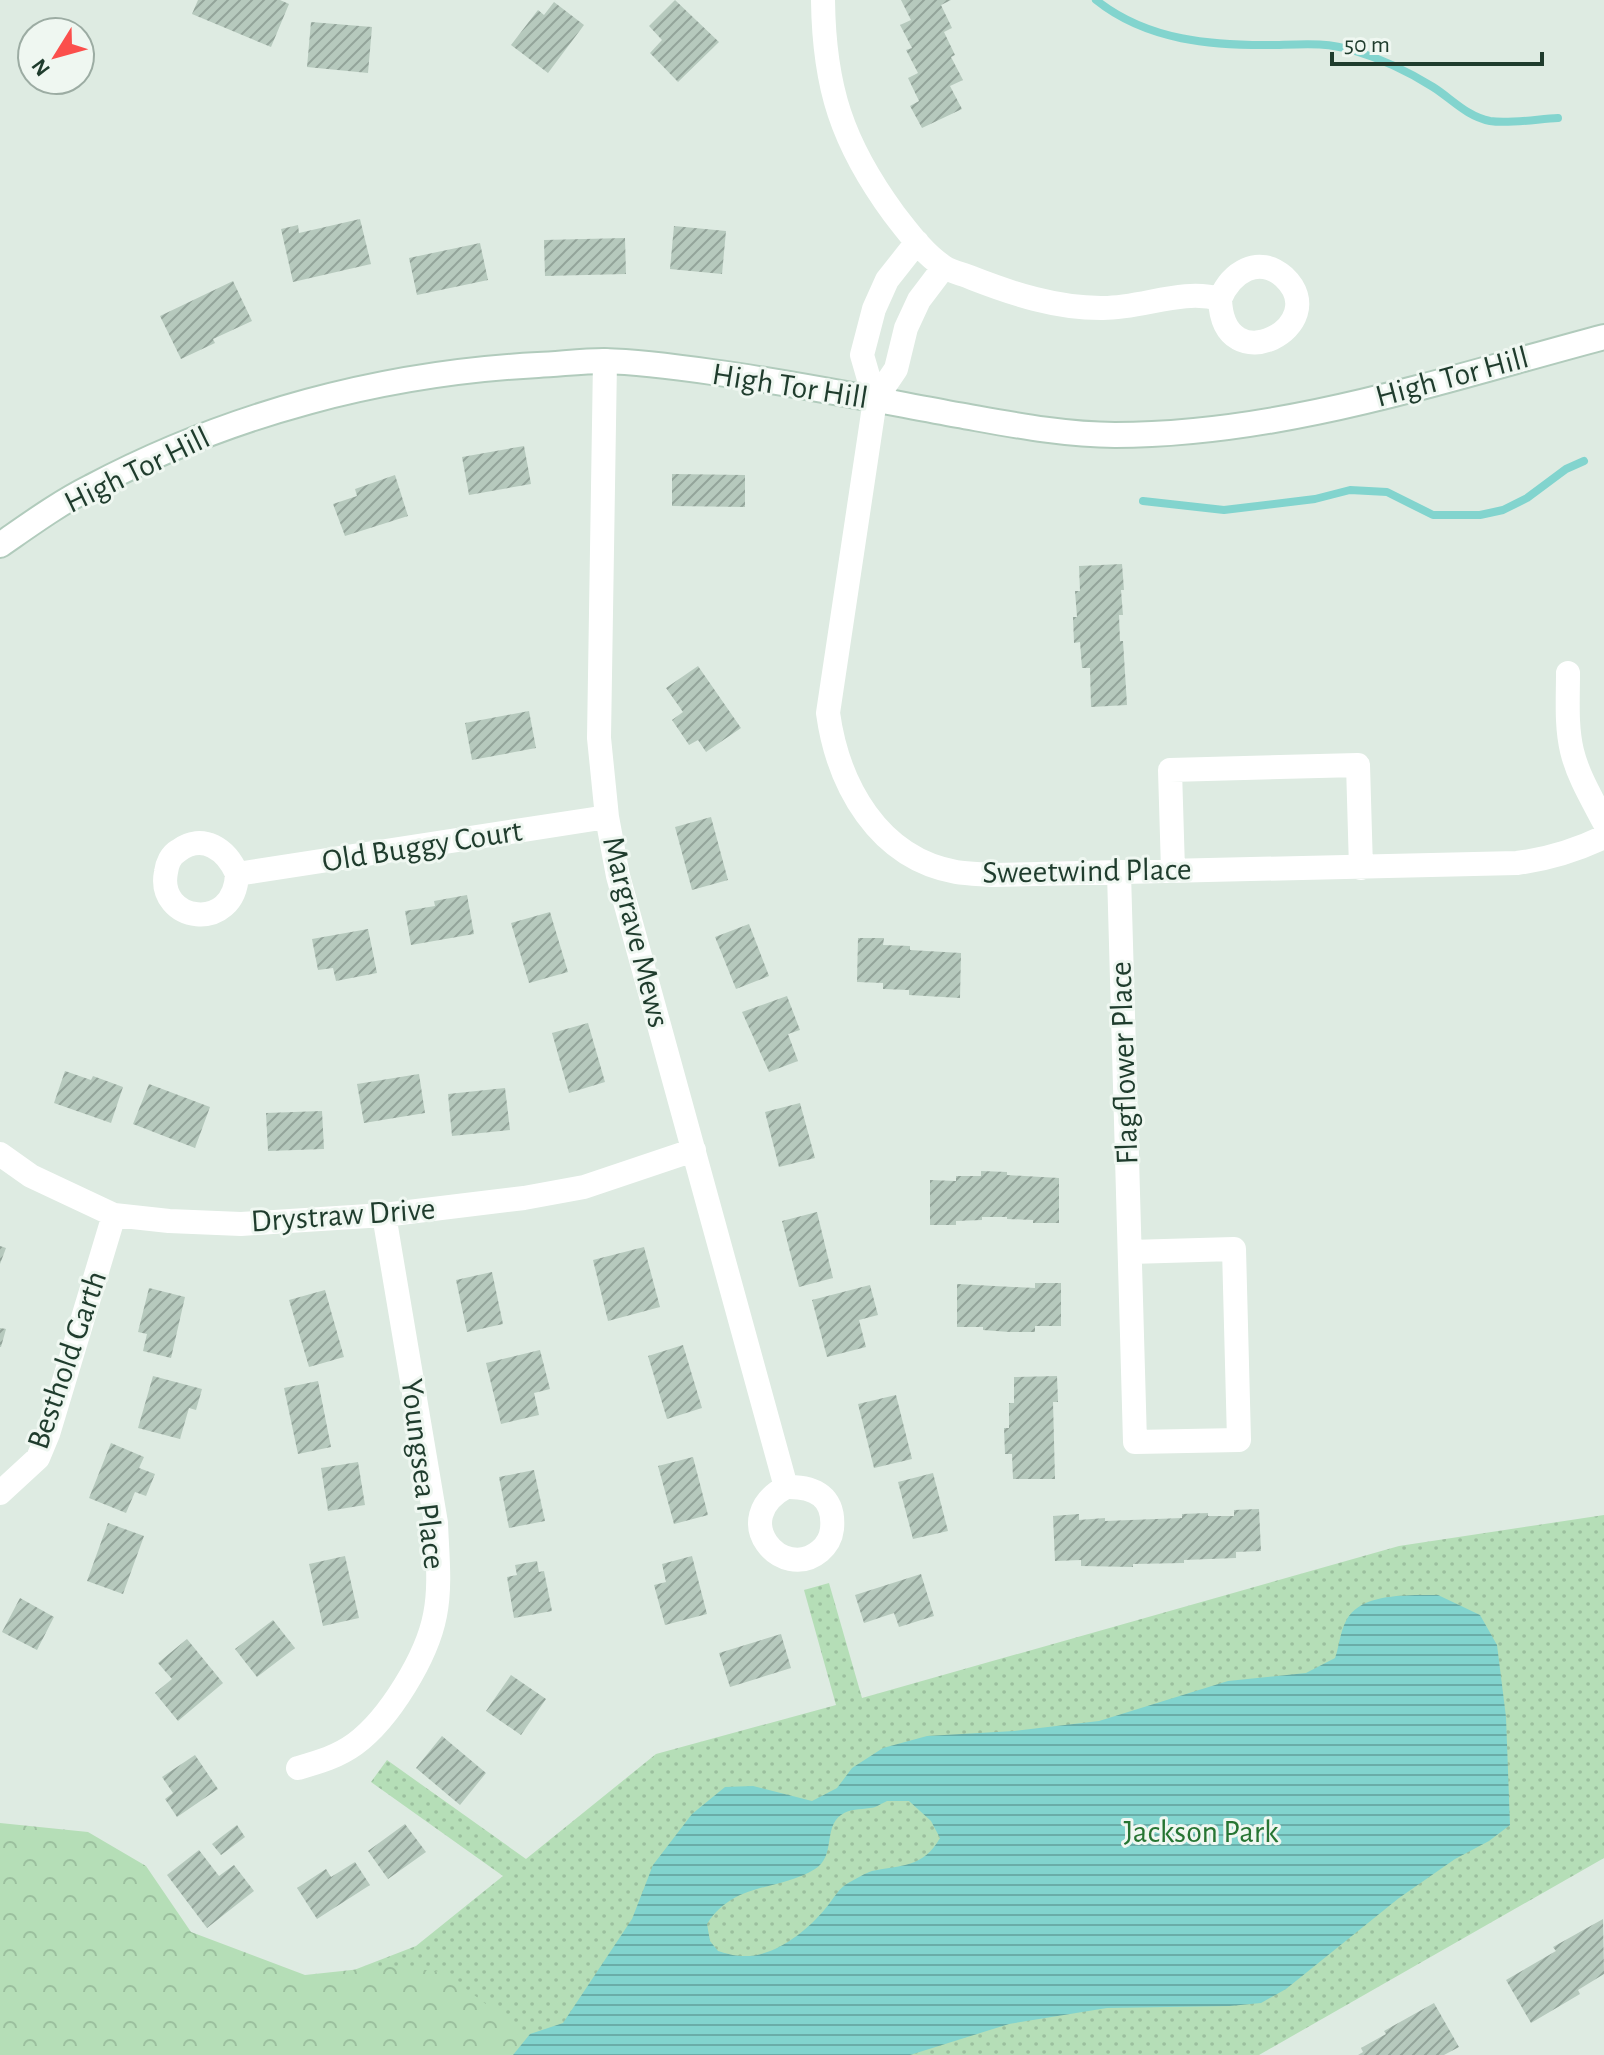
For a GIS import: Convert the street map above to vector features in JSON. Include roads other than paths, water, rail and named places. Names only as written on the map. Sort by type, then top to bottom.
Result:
[{"type":"street","points":[[823,0],[823,38],[828,69],[840,117],[855,153],[873,185],[917,242],[944,267],[1025,297],[1067,306],[1102,308],[1202,294],[1220,299]]},
{"type":"street","points":[[875,400],[862,355],[874,309],[887,280],[917,242]]},
{"type":"street","points":[[875,400],[896,369],[906,328],[919,300],[944,267]]},
{"type":"street","name":"High Tor Hill","points":[[0,545],[89,488],[159,454],[243,421],[324,397],[415,376],[497,367],[605,361],[714,372],[1017,426],[1099,434],[1204,430],[1291,417],[1604,337]]},
{"type":"street","name":"Margrave Mews","points":[[605,361],[599,738],[607,817],[618,876],[786,1487]]},
{"type":"street","name":"Sweetwind Place","points":[[875,400],[828,713],[832,743],[854,799],[875,826],[897,846],[928,863],[954,872],[993,875],[1468,866],[1547,860],[1574,852],[1604,837]]},
{"type":"street","points":[[1568,673],[1572,752],[1604,822]]},
{"type":"street","points":[[1173,870],[1170,770],[1358,765],[1361,868]]},
{"type":"street","name":"Old Buggy Court","points":[[237,874],[607,817]]},
{"type":"street","name":"Flagflower Place","points":[[1119,873],[1135,1442],[1239,1440],[1234,1249],[1130,1252]]},
{"type":"street","name":"Drystraw Drive","points":[[0,1154],[31,1176],[114,1215],[241,1224],[384,1215],[524,1198],[584,1187],[694,1150]]},
{"type":"street","name":"Besthold Garth","points":[[0,1493],[38,1458],[48,1434],[114,1215]]},
{"type":"street","name":"Youngsea Place","points":[[298,1768],[332,1758],[355,1744],[377,1723],[406,1683],[435,1617],[438,1573],[436,1523],[384,1215]]},
{"type":"water","points":[[1438,1595],[1480,1615],[1497,1645],[1506,1717],[1510,1825],[1399,1898],[1286,1989],[1261,2003],[1107,2008],[1009,2024],[910,2055],[513,2055],[530,2034],[563,2023],[632,1919],[653,1865],[692,1814],[725,1787],[753,1786],[812,1801],[837,1788],[852,1768],[883,1748],[927,1736],[1014,1731],[1099,1721],[1228,1681],[1306,1673],[1335,1658],[1344,1625],[1351,1613],[1376,1599]],"holes":[[[887,1801],[909,1801],[931,1821],[940,1838],[919,1860],[869,1872],[846,1884],[808,1926],[788,1942],[765,1953],[733,1955],[718,1951],[710,1941],[707,1924],[730,1900],[815,1869],[825,1857],[832,1827],[841,1815]]]},
{"type":"waterway","points":[[1096,0],[1137,24],[1182,38],[1228,44],[1326,45],[1355,51],[1405,71],[1481,119],[1515,122],[1558,118]]},
{"type":"waterway","points":[[1143,501],[1224,510],[1315,499],[1350,490],[1387,492],[1433,515],[1480,515],[1503,510],[1527,498],[1566,469],[1584,461]]},
{"type":"park label","name":"Jackson Park","points":[[1201,1832]]}]
